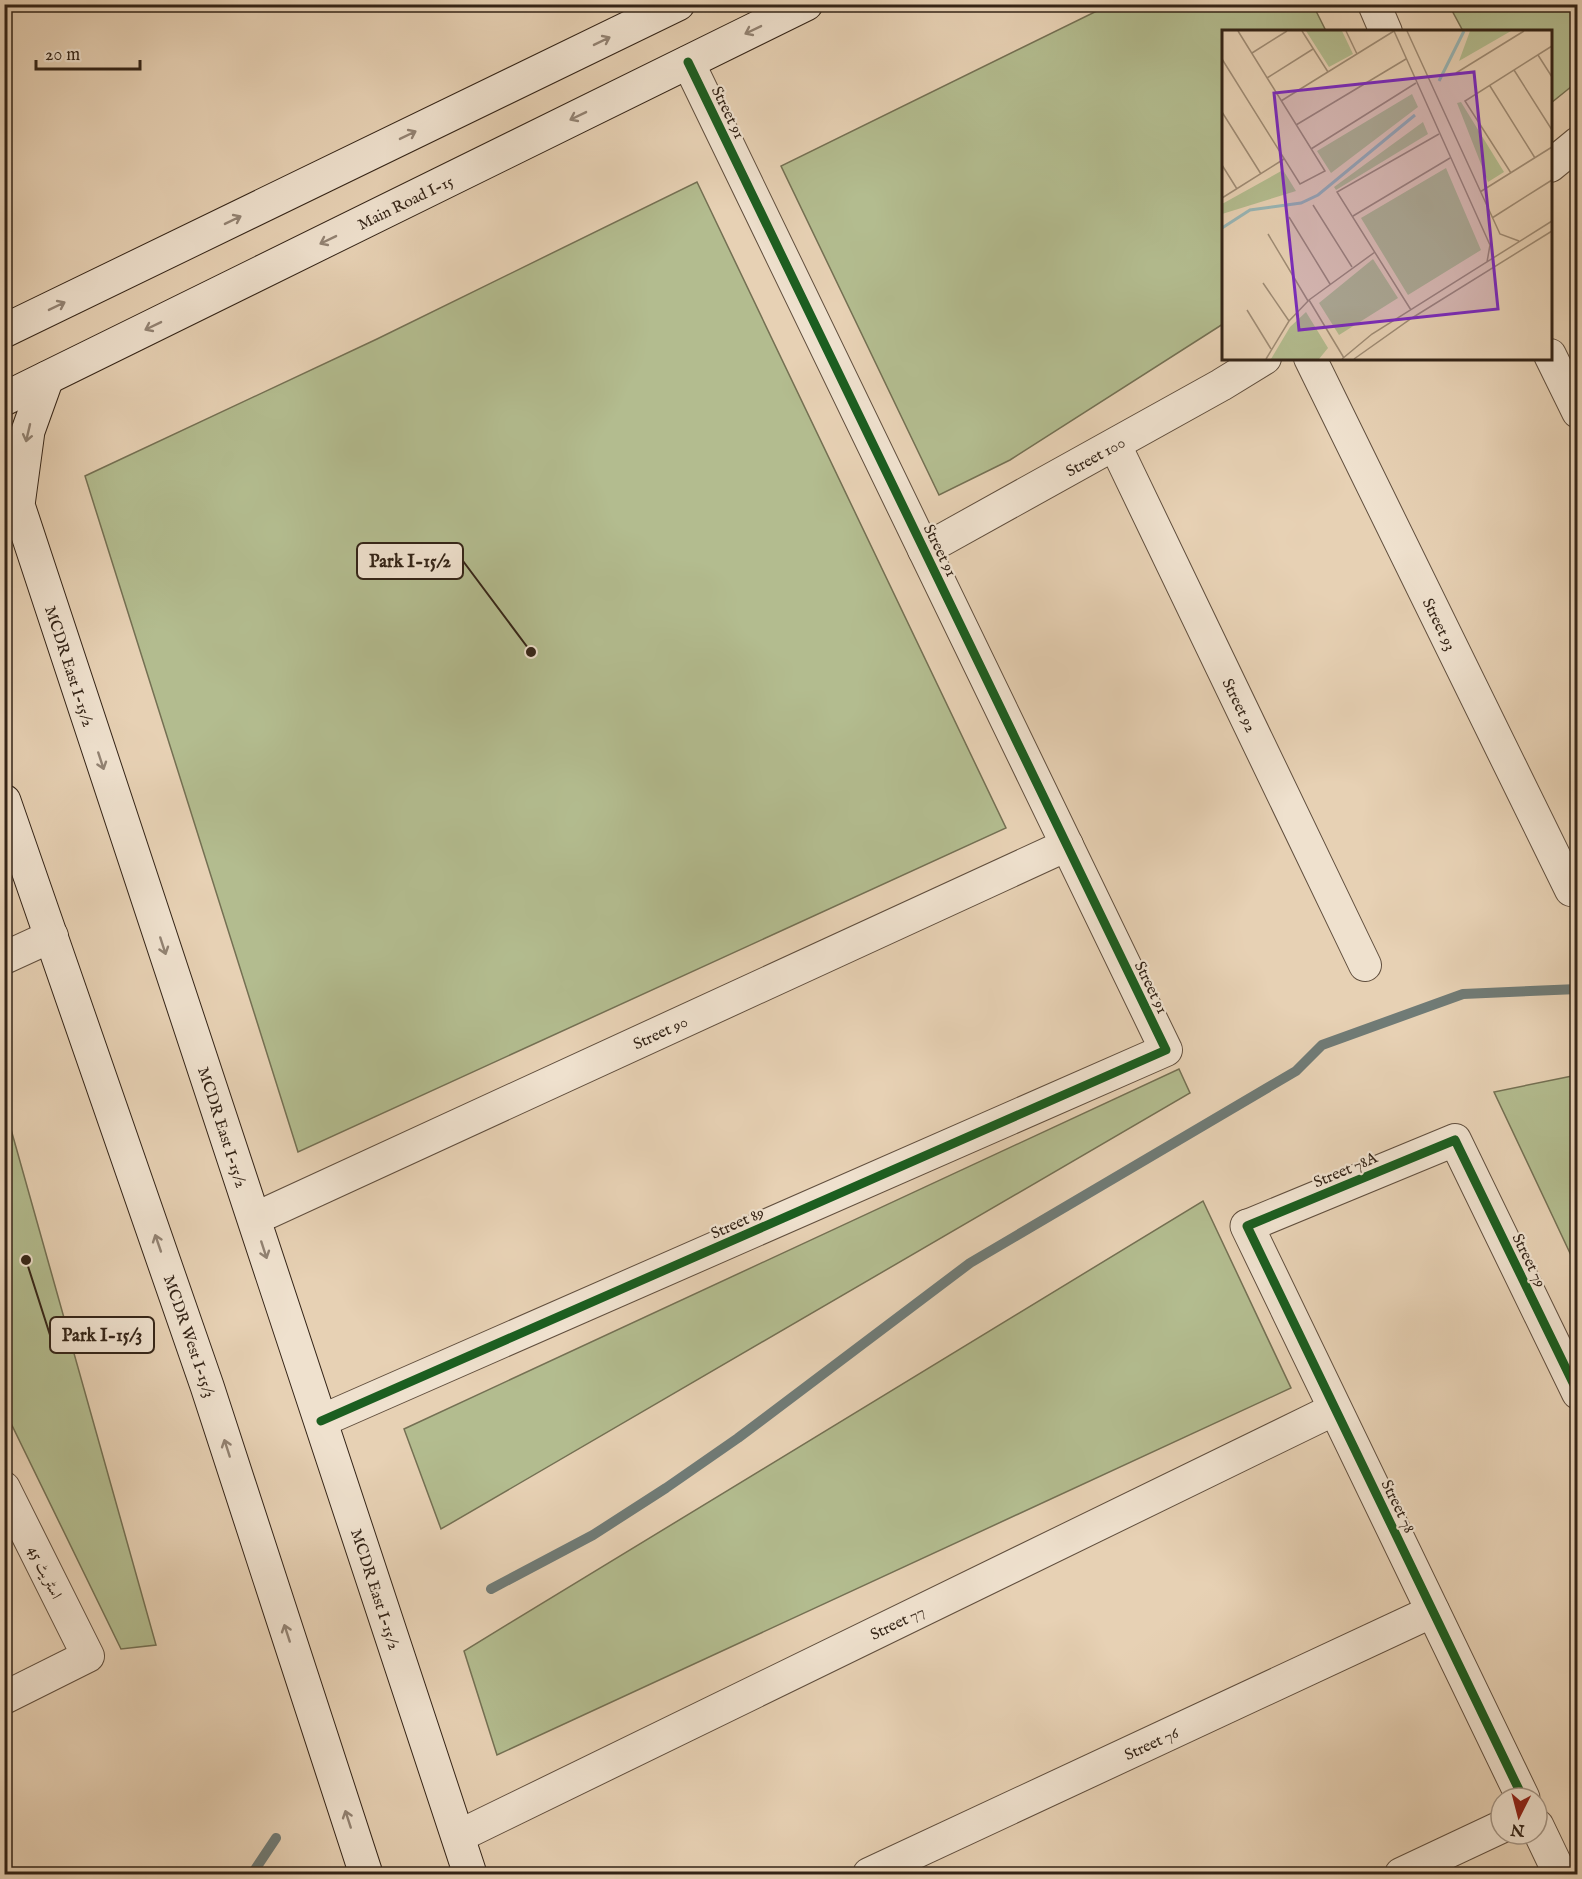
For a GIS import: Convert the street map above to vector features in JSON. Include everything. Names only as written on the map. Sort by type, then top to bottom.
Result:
[{"type":"main road","points":[[4,331],[678,4]]},
{"type":"main road","name":"Main Road I-15","points":[[4,399],[806,4]]},
{"type":"main road","name":"MCDR East I-15/2","points":[[47,378],[28,431],[18,504],[470,1875]]},
{"type":"main road","name":"MCDR West I-15/3","points":[[4,801],[207,1386],[366,1875]]},
{"type":"main road","name":"Street 78","points":[[1247,1226],[1517,1786]]},
{"type":"main road","points":[[1546,1846],[1560,1875]]},
{"type":"street","points":[[1374,4],[1385,30]]},
{"type":"street","name":"Street 91","points":[[688,63],[1166,1050]]},
{"type":"street","points":[[1552,165],[1578,143]]},
{"type":"street","points":[[1552,357],[1578,412]]},
{"type":"street","name":"Street 100","points":[[924,550],[1115,445],[1262,360]]},
{"type":"street","name":"Street 93","points":[[1311,360],[1571,890]]},
{"type":"street","name":"Street 92","points":[[1115,445],[1365,965]]},
{"type":"street","name":"Street 90","points":[[254,1219],[1067,845]]},
{"type":"street","points":[[4,958],[52,936]]},
{"type":"street","name":"Street 89","points":[[321,1421],[1166,1050]]},
{"type":"street","name":"Street 78A","points":[[1247,1226],[1455,1140]]},
{"type":"street","name":"Street 79","points":[[1455,1140],[1567,1344],[1578,1393]]},
{"type":"street","name":"Street 77","points":[[459,1836],[1335,1408]]},
{"type":"street","name":"اسٹریٹ 45","points":[[4,1488],[88,1656],[4,1698]]},
{"type":"street","name":"Street 76","points":[[868,1875],[1433,1611]]},
{"type":"street","points":[[1401,1875],[1489,1833]]},
{"type":"green space","points":[[1109,5],[1313,5],[1326,30],[1222,30],[1222,325],[1010,460],[939,495],[781,166]]},
{"type":"green space","points":[[1449,5],[1577,5],[1577,82],[1552,102],[1552,30],[1462,30]]},
{"type":"green space","points":[[697,182],[1006,828],[298,1152],[85,476],[377,339]]},
{"type":"green space","points":[[1179,1069],[1190,1093],[441,1529],[404,1429]]},
{"type":"green space","points":[[1578,1075],[1577,1268],[1494,1092]]},
{"type":"green space","points":[[5,1108],[156,1645],[121,1649],[5,1411]]},
{"type":"green space","points":[[1203,1201],[1291,1388],[497,1755],[464,1651]]},
{"type":"waterway","points":[[491,1589],[593,1535],[666,1488],[738,1438],[970,1263],[1296,1071],[1322,1045],[1463,994],[1578,989]]},
{"type":"waterway","points":[[252,1874],[276,1838]]},
{"type":"cycle path","points":[[321,1421],[1166,1050],[688,62]]},
{"type":"cycle path","points":[[1517,1786],[1247,1226],[1455,1140],[1578,1393]]},
{"type":"place","name":"Park I-15/2","points":[[531,652]]},
{"type":"place","name":"Park I-15/3","points":[[26,1260]]}]
